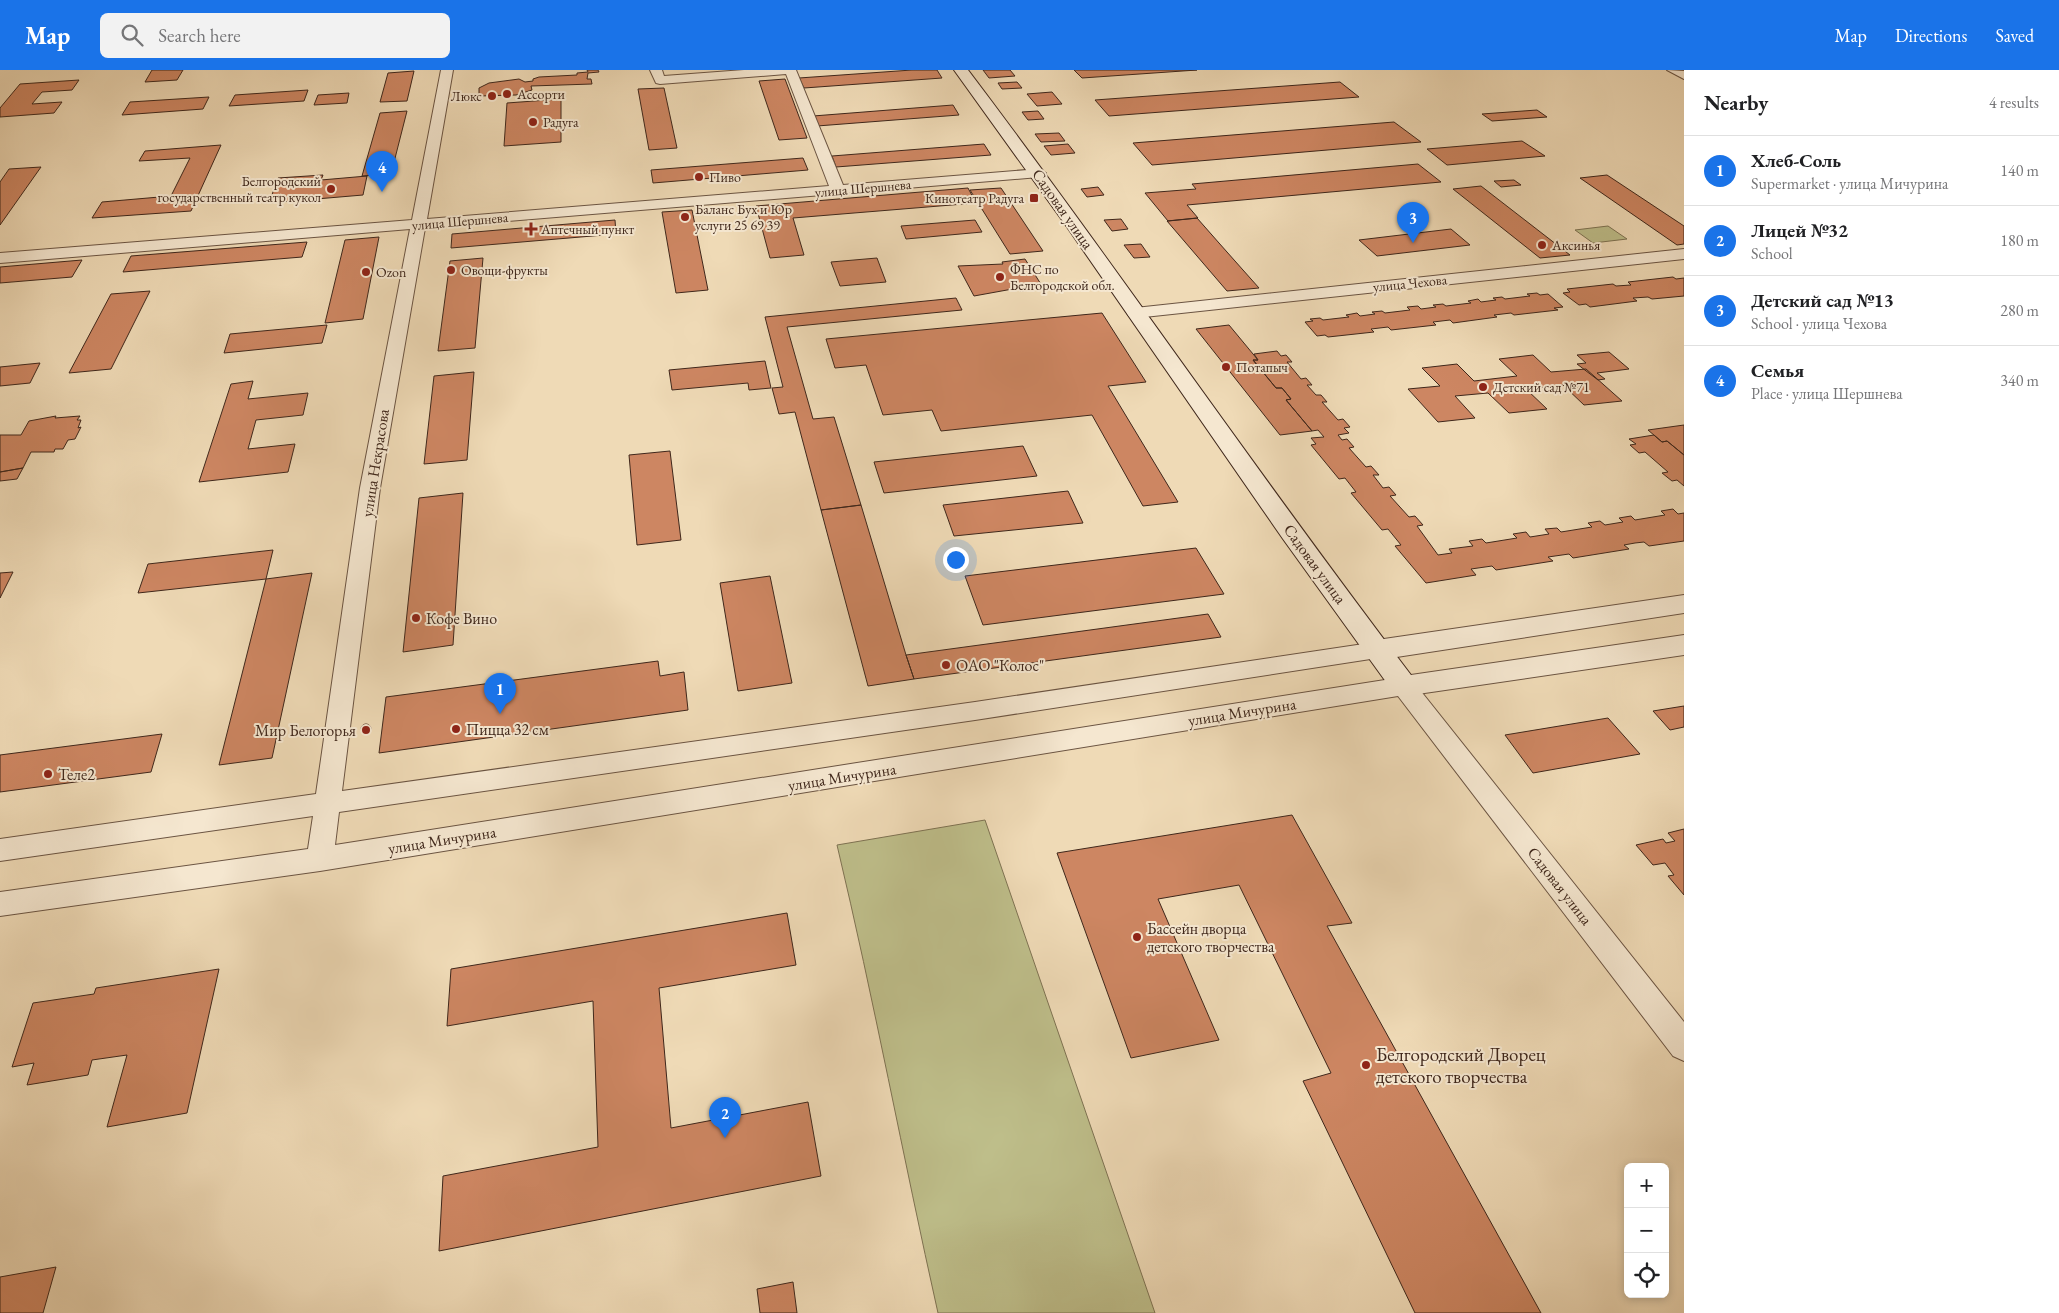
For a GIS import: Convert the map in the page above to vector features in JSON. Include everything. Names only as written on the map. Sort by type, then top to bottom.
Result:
[{"type":"main road","name":"Садовая улица","points":[[961,70],[1039,173],[1135,313],[1404,686]]},
{"type":"main road","points":[[1377,650],[1684,604]]},
{"type":"main road","name":"улица Мичурина","points":[[1404,686],[1684,645]]},
{"type":"street","name":"улица Некрасова","points":[[320,859],[360,550],[447,70]]},
{"type":"street","points":[[656,70],[660,80],[790,70],[838,190]]},
{"type":"street","points":[[1673,70],[1684,75]]},
{"type":"street","name":"улица Шершнева","points":[[0,258],[1039,173]]},
{"type":"street","name":"улица Чехова","points":[[1135,313],[1684,254]]},
{"type":"street","points":[[0,850],[974,711],[1377,650]]},
{"type":"street","name":"улица Мичурина","points":[[0,904],[320,859],[1404,686]]},
{"type":"street","name":"Садовая улица","points":[[1404,686],[1684,1046]]},
{"type":"green space","points":[[1608,226],[1627,239],[1593,243],[1575,230]]},
{"type":"green space","points":[[985,820],[1155,1313],[938,1313],[837,845]]},
{"type":"building","points":[[152,70],[183,70],[177,80],[145,82]]},
{"type":"building","points":[[587,70],[598,70],[599,72],[588,73],[587,79],[591,79],[592,84],[531,86],[532,90],[516,95],[479,96],[479,88],[489,83],[519,79],[525,82],[533,81],[533,79],[539,77],[577,75],[577,73],[588,72]]},
{"type":"building","points":[[937,70],[942,78],[804,88],[799,78]]},
{"type":"building","points":[[983,70],[1010,70],[1015,76],[989,78]]},
{"type":"building","points":[[1074,70],[1197,70],[1082,78]]},
{"type":"building","points":[[414,71],[407,101],[380,102],[388,73]]},
{"type":"building","points":[[785,79],[807,138],[779,140],[759,81]]},
{"type":"building","points":[[79,80],[72,90],[42,92],[32,104],[62,102],[54,113],[0,117],[0,108],[20,84]]},
{"type":"building","points":[[1017,82],[1022,88],[1002,89],[998,83]]},
{"type":"building","points":[[1340,82],[1359,97],[1109,116],[1095,100]]},
{"type":"building","points":[[664,88],[677,148],[649,150],[638,89]]},
{"type":"building","points":[[308,90],[304,101],[229,106],[235,95]]},
{"type":"building","points":[[1052,92],[1062,104],[1037,106],[1027,94]]},
{"type":"building","points":[[349,93],[347,103],[314,105],[318,95]]},
{"type":"building","points":[[209,97],[203,109],[122,115],[130,102]]},
{"type":"building","name":"Радуга","points":[[561,99],[561,142],[504,146],[507,103]]},
{"type":"building","points":[[953,105],[959,115],[817,126],[813,116]]},
{"type":"building","points":[[1537,110],[1547,117],[1492,121],[1482,114]]},
{"type":"building","points":[[407,111],[391,174],[362,176],[380,113]]},
{"type":"building","points":[[1038,111],[1044,119],[1028,120],[1022,112]]},
{"type":"building","points":[[1394,122],[1421,142],[1152,165],[1133,143]]},
{"type":"building","points":[[1059,133],[1065,141],[1041,142],[1035,134]]},
{"type":"building","points":[[1522,141],[1545,156],[1447,165],[1427,149]]},
{"type":"building","points":[[984,144],[991,155],[836,167],[832,156]]},
{"type":"building","points":[[1068,144],[1075,153],[1051,155],[1044,146]]},
{"type":"building","points":[[221,145],[191,211],[92,218],[102,202],[171,196],[190,158],[139,161],[145,151]]},
{"type":"building","points":[[803,158],[808,170],[653,183],[651,170]]},
{"type":"building","points":[[1418,164],[1441,182],[1187,205],[1198,218],[1168,221],[1145,193],[1196,189],[1192,184]]},
{"type":"building","points":[[41,167],[0,225],[0,182],[9,169]]},
{"type":"building","points":[[323,175],[321,180],[367,176],[363,195],[269,203],[278,178]]},
{"type":"building","points":[[1607,175],[1684,226],[1684,244],[1677,245],[1580,178]]},
{"type":"building","points":[[1514,180],[1521,185],[1501,187],[1494,181]]},
{"type":"building","points":[[1481,186],[1570,255],[1540,258],[1453,189]]},
{"type":"building","points":[[1098,187],[1104,195],[1087,197],[1081,189]]},
{"type":"building","points":[[968,188],[976,203],[793,218],[804,255],[770,258],[756,206]]},
{"type":"building","points":[[1001,188],[1043,251],[1010,254],[970,190]]},
{"type":"building","points":[[692,210],[708,290],[676,293],[662,212]]},
{"type":"building","points":[[1197,218],[1259,288],[1227,291],[1167,221]]},
{"type":"building","points":[[1121,219],[1128,229],[1112,231],[1104,220]]},
{"type":"building","points":[[615,220],[616,234],[451,248],[452,234]]},
{"type":"building","points":[[975,220],[982,232],[906,239],[901,226]]},
{"type":"building","points":[[1451,229],[1470,245],[1377,256],[1359,240]]},
{"type":"building","points":[[379,237],[363,319],[325,323],[345,240]]},
{"type":"building","points":[[307,242],[302,257],[123,272],[131,256]]},
{"type":"building","points":[[1141,244],[1150,257],[1134,258],[1124,245]]},
{"type":"building","points":[[483,258],[475,348],[438,351],[450,261]]},
{"type":"building","points":[[877,258],[886,282],[840,286],[831,262]]},
{"type":"building","name":"ФНС по Белгородской обл.","points":[[1025,259],[1044,289],[1020,291],[1018,288],[974,296],[958,266],[1003,264],[1002,262]]},
{"type":"building","points":[[82,260],[72,277],[0,283],[0,267]]},
{"type":"building","points":[[1673,277],[1676,279],[1684,278],[1684,296],[1652,299],[1648,297],[1633,298],[1637,301],[1590,307],[1586,304],[1579,305],[1563,293],[1570,292],[1567,289],[1613,284],[1616,286],[1631,285],[1628,282]]},
{"type":"building","points":[[150,291],[111,369],[69,373],[111,294]]},
{"type":"building","points":[[1537,293],[1540,295],[1548,294],[1563,307],[1554,308],[1558,310],[1514,315],[1511,313],[1494,315],[1497,317],[1453,323],[1450,320],[1433,322],[1436,325],[1391,330],[1388,327],[1371,329],[1374,332],[1328,337],[1325,335],[1317,336],[1305,322],[1313,321],[1310,319],[1320,318],[1323,320],[1349,317],[1346,315],[1357,313],[1360,316],[1375,314],[1372,312],[1382,311],[1385,313],[1410,310],[1407,307],[1418,306],[1421,309],[1436,307],[1433,305],[1443,304],[1446,306],[1471,303],[1468,301],[1478,299],[1481,302],[1496,300],[1493,298],[1502,297],[1505,299],[1530,296],[1527,294]]},
{"type":"building","points":[[956,298],[962,310],[787,327],[813,419],[834,417],[861,505],[821,510],[795,412],[779,414],[772,388],[783,387],[765,317]]},
{"type":"building","points":[[1102,313],[1146,382],[1108,386],[1178,502],[1143,506],[1092,415],[941,431],[932,410],[883,415],[866,365],[835,368],[826,339]]},
{"type":"building","points":[[327,325],[322,343],[224,353],[230,334]]},
{"type":"building","points":[[1229,325],[1258,360],[1253,360],[1276,388],[1282,388],[1291,399],[1286,400],[1312,431],[1280,435],[1196,329]]},
{"type":"building","points":[[1277,351],[1281,356],[1286,355],[1292,362],[1287,362],[1301,379],[1306,378],[1312,385],[1307,385],[1316,395],[1321,395],[1327,402],[1322,402],[1338,420],[1343,419],[1350,427],[1344,428],[1349,433],[1338,435],[1342,440],[1347,439],[1354,447],[1349,448],[1366,467],[1371,466],[1379,475],[1373,475],[1383,488],[1389,487],[1396,495],[1390,496],[1409,517],[1415,516],[1423,525],[1417,526],[1438,555],[1452,553],[1449,549],[1473,546],[1469,541],[1482,539],[1486,543],[1517,538],[1513,534],[1526,532],[1530,537],[1549,534],[1545,529],[1557,528],[1561,532],[1592,527],[1588,523],[1600,521],[1605,525],[1623,522],[1619,518],[1631,516],[1635,520],[1665,515],[1661,511],[1673,509],[1678,514],[1684,513],[1684,541],[1649,546],[1644,542],[1635,543],[1624,545],[1629,549],[1573,558],[1569,554],[1548,557],[1553,561],[1496,570],[1492,566],[1471,569],[1476,575],[1426,583],[1395,546],[1401,545],[1388,529],[1382,530],[1351,493],[1356,492],[1345,478],[1339,479],[1311,445],[1316,444],[1311,438],[1324,437],[1318,430],[1312,431],[1286,400],[1291,399],[1282,388],[1276,388],[1253,360],[1258,360],[1254,354]]},
{"type":"building","points":[[1609,352],[1629,369],[1597,373],[1605,379],[1598,380],[1577,364],[1586,363],[1577,355]]},
{"type":"building","name":"Детский сад №71","points":[[1533,355],[1551,372],[1586,369],[1622,401],[1584,405],[1563,385],[1526,389],[1547,409],[1509,413],[1488,393],[1455,396],[1475,418],[1438,422],[1408,389],[1440,386],[1422,368],[1457,364],[1474,381],[1517,376],[1499,359]]},
{"type":"building","points":[[765,361],[771,388],[749,390],[748,383],[672,390],[669,370]]},
{"type":"building","points":[[40,363],[30,383],[0,386],[0,367]]},
{"type":"building","points":[[474,372],[467,460],[424,464],[434,376]]},
{"type":"building","points":[[253,381],[248,399],[308,393],[303,415],[256,420],[248,449],[295,444],[288,472],[199,482],[231,384]]},
{"type":"building","points":[[56,416],[55,418],[80,416],[77,420],[81,420],[78,428],[81,427],[75,439],[68,440],[63,449],[55,449],[54,452],[31,452],[23,468],[0,472],[0,435],[21,435],[29,421]]},
{"type":"building","points":[[1684,425],[1684,455],[1667,441],[1662,442],[1648,430]]},
{"type":"building","points":[[1654,435],[1662,442],[1667,441],[1684,455],[1684,486],[1677,480],[1672,481],[1662,473],[1668,472],[1645,452],[1639,453],[1630,445],[1636,444],[1629,439]]},
{"type":"building","points":[[1023,446],[1037,476],[884,493],[874,462]]},
{"type":"building","points":[[670,451],[681,540],[637,545],[629,455]]},
{"type":"building","points":[[23,468],[17,479],[0,481],[0,472]]},
{"type":"building","points":[[1068,491],[1083,523],[954,536],[943,505]]},
{"type":"building","points":[[463,493],[453,645],[403,652],[419,498]]},
{"type":"building","points":[[861,505],[914,679],[868,686],[821,510]]},
{"type":"building","points":[[1196,548],[1224,594],[983,625],[965,576]]},
{"type":"building","points":[[273,550],[266,579],[138,593],[148,564]]},
{"type":"building","points":[[13,572],[0,598],[0,573]]},
{"type":"building","points":[[312,573],[272,758],[219,765],[266,579]]},
{"type":"building","points":[[770,576],[792,683],[738,691],[720,583]]},
{"type":"building","points":[[1208,614],[1221,637],[914,679],[906,655]]},
{"type":"building","points":[[658,661],[660,676],[684,672],[688,710],[379,753],[386,697]]},
{"type":"building","points":[[1684,706],[1684,727],[1670,730],[1653,711]]},
{"type":"building","points":[[1608,718],[1640,754],[1533,773],[1505,735]]},
{"type":"building","points":[[364,724],[368,724],[371,729],[370,733],[364,734],[361,731],[361,727]]},
{"type":"building","points":[[162,734],[151,772],[0,792],[0,755]]},
{"type":"building","name":"Белгородский Дворец детского творчества","points":[[1292,815],[1352,923],[1327,926],[1541,1313],[1415,1313],[1303,1081],[1331,1073],[1239,885],[1158,899],[1219,1040],[1131,1058],[1057,853]]},
{"type":"building","points":[[1684,829],[1684,895],[1668,876],[1674,875],[1665,863],[1653,865],[1636,845],[1663,839],[1666,843],[1675,841],[1668,833]]},
{"type":"building","points":[[787,913],[796,965],[659,988],[671,1128],[808,1102],[821,1176],[439,1251],[443,1176],[598,1147],[593,1001],[447,1026],[451,969]]},
{"type":"building","points":[[219,969],[187,1113],[107,1127],[127,1055],[92,1060],[88,1075],[27,1085],[34,1063],[12,1067],[33,1003],[94,994],[96,988]]},
{"type":"building","points":[[56,1267],[43,1313],[0,1313],[0,1277]]},
{"type":"building","points":[[793,1282],[797,1313],[760,1313],[757,1289]]},
{"type":"place","name":"Ассорти","points":[[507,94]]},
{"type":"place","name":"Люкс","points":[[492,96]]},
{"type":"place","name":"Радуга","points":[[533,122]]},
{"type":"place","name":"Пиво","points":[[699,177]]},
{"type":"place","name":"Белгородский государственный театр кукол","points":[[331,189]]},
{"type":"place","name":"Семья","points":[[382,192]]},
{"type":"place","name":"Кинотеатр Радуга","points":[[1034,198]]},
{"type":"place","name":"Баланс Бух и Юр услуги 25 69 39","points":[[685,217]]},
{"type":"place","name":"Аптечный пункт","points":[[531,229]]},
{"type":"place","name":"Детский сад №13","points":[[1413,243]]},
{"type":"place","name":"Аксинья","points":[[1542,245]]},
{"type":"place","name":"Овощи-фрукты","points":[[451,270]]},
{"type":"place","name":"Ozon","points":[[366,272]]},
{"type":"place","name":"ФНС по Белгородской обл.","points":[[1000,277]]},
{"type":"place","name":"Потапыч","points":[[1226,367]]},
{"type":"place","name":"Детский сад №71","points":[[1483,387]]},
{"type":"place","name":"Кофе Вино","points":[[416,618]]},
{"type":"place","name":"ОАО \"Колос\"","points":[[946,665]]},
{"type":"place","name":"Хлеб-Соль","points":[[500,714]]},
{"type":"place","name":"Пицца 32 см","points":[[456,729]]},
{"type":"place","name":"Мир Белогорья","points":[[366,730]]},
{"type":"place","name":"Теле2","points":[[48,774]]},
{"type":"place","name":"Бассейн дворца детского творчества","points":[[1137,937]]},
{"type":"place","name":"Белгородский Дворец детского творчества","points":[[1366,1065]]},
{"type":"place","name":"Лицей №32","points":[[725,1138]]}]
